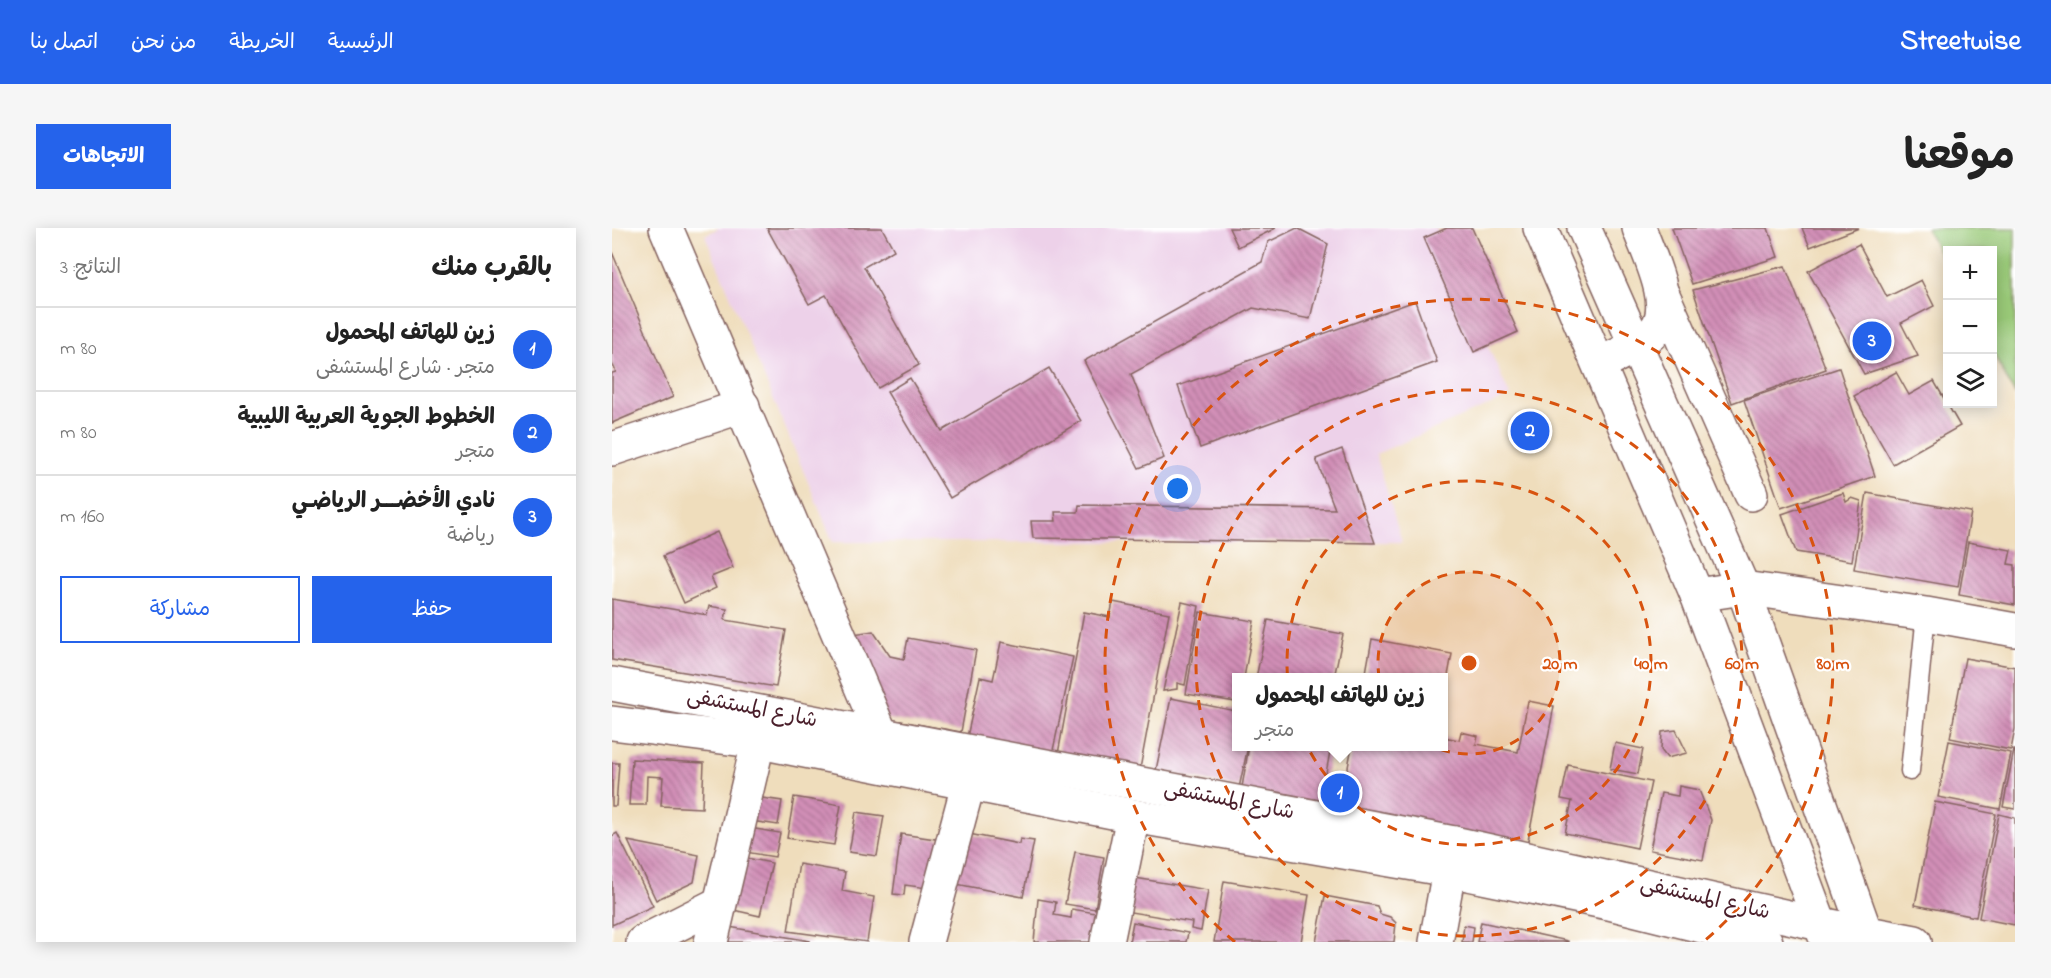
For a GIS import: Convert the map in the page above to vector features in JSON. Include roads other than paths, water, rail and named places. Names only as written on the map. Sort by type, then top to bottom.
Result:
[{"type":"street","points":[[666,228],[881,734]]},
{"type":"street","points":[[1540,228],[1697,596],[1823,933]]},
{"type":"street","points":[[1584,228],[1743,588],[1867,938]]},
{"type":"street","points":[[1639,228],[1663,295],[1751,495]]},
{"type":"street","points":[[1599,364],[1635,345],[1655,330],[1661,315],[1663,295]]},
{"type":"street","points":[[612,449],[743,406]]},
{"type":"street","points":[[1697,596],[1743,588],[1926,614],[2015,630]]},
{"type":"street","name":"شارع المستشفى","points":[[612,684],[968,785],[1133,816],[1451,857],[1609,903],[1766,942]]},
{"type":"street","name":"شارع المستشفى","points":[[612,723],[763,727],[881,734],[1451,857],[1823,933],[1915,942]]},
{"type":"street","points":[[711,942],[718,904],[763,727]]},
{"type":"street","points":[[926,942],[968,785]]},
{"type":"street","points":[[1107,942],[1133,816]]},
{"type":"street","points":[[1436,942],[1451,857]]},
{"type":"street","points":[[643,942],[718,904]]},
{"type":"lane","points":[[1910,771],[1926,614]]},
{"type":"place","name":"نادي الأخضـــر الرياضـي","points":[[1872,341]]},
{"type":"place","name":"الخطوط الجوية العربية الليبية","points":[[1530,431]]},
{"type":"place","name":"زين للهاتف المحمول","points":[[1340,793]]}]
